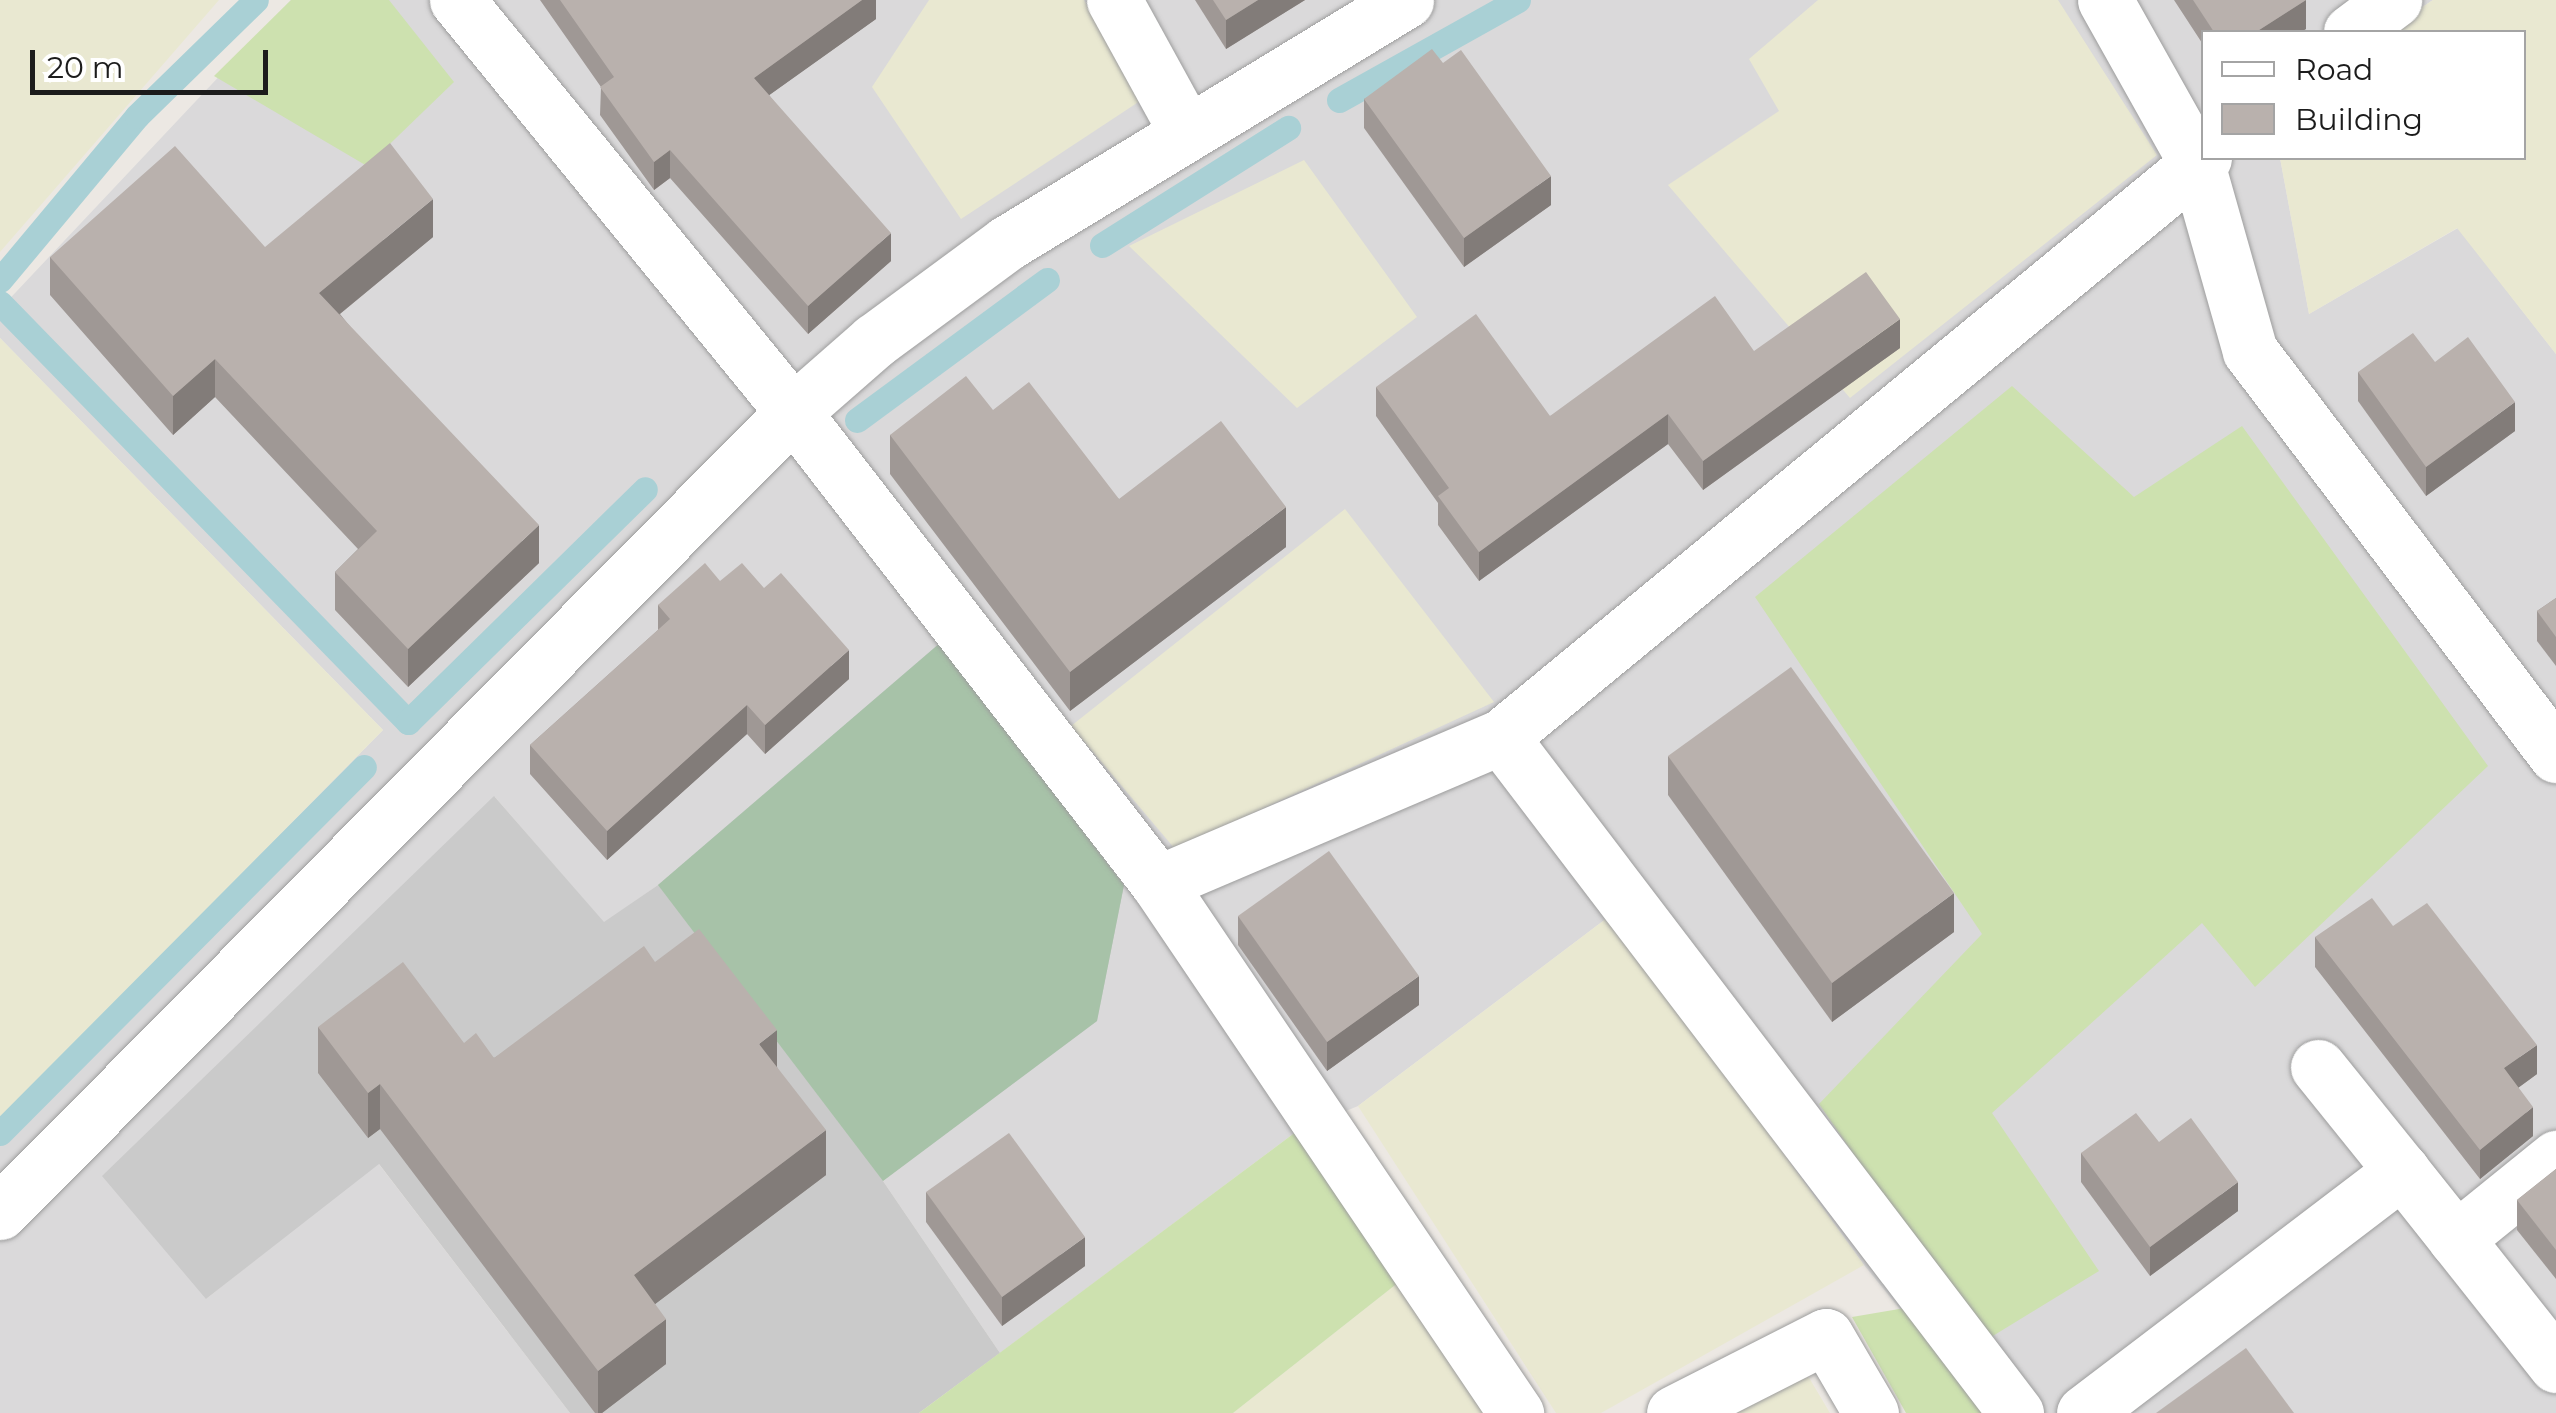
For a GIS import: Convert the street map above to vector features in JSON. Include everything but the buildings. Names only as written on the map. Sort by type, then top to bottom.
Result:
[{"type":"street","points":[[457,0],[793,412],[1158,883],[1516,1413]]},
{"type":"street","points":[[1114,0],[1186,130]]},
{"type":"street","points":[[0,1212],[793,412],[874,341],[992,254],[1186,130],[1406,0]]},
{"type":"street","points":[[2105,0],[2200,161],[2250,351],[2556,755]]},
{"type":"street","points":[[2354,30],[2394,0]]},
{"type":"street","points":[[1158,883],[1502,737],[2200,161]]},
{"type":"street","points":[[1502,737],[2016,1413]]},
{"type":"street","points":[[2318,1066],[2556,1364]]},
{"type":"street","points":[[2456,1239],[2556,1158]]},
{"type":"street","points":[[2084,1413],[2402,1171]]},
{"type":"street","points":[[1674,1413],[1826,1336],[1871,1413]]},
{"type":"shaded area","points":[[291,0],[2433,0],[2387,30],[2201,30],[2201,160],[2280,160],[2309,314],[2458,228],[2556,354],[2556,1413],[1985,1413],[1864,1265],[1611,915],[1358,1106],[1297,1131],[1000,1353],[883,1181],[1096,1021],[658,885],[604,923],[495,797],[206,1299],[378,1163],[570,1413],[0,1413],[0,1119],[383,730],[0,338],[0,309]]},
{"type":"shaded area","points":[[940,643],[1124,885],[1097,1021],[883,1181],[1000,1353],[919,1413],[570,1413],[379,1164],[206,1299],[102,1176],[494,796],[604,922],[658,885]]},
{"type":"green space","points":[[0,0],[219,0],[0,252]]},
{"type":"green space","points":[[291,0],[389,0],[454,82],[367,166],[214,76]]},
{"type":"green space","points":[[929,0],[1084,0],[1140,101],[961,219],[872,87]]},
{"type":"green space","points":[[1818,0],[2058,0],[2157,155],[1850,398],[1668,185],[1779,111],[1749,59]]},
{"type":"green space","points":[[2433,0],[2556,0],[2556,354],[2457,228],[2309,314],[2280,160],[2526,160],[2526,30],[2387,30]]},
{"type":"green space","points":[[1304,160],[1417,317],[1297,408],[1129,246]]},
{"type":"green space","points":[[0,338],[383,730],[0,1119]]},
{"type":"green space","points":[[2012,386],[2134,497],[2242,426],[2488,766],[2255,987],[2202,923],[1992,1113],[2099,1271],[1983,1342],[1819,1104],[1982,934],[1755,597]]},
{"type":"green space","points":[[1345,509],[1494,702],[1175,849],[1071,726]]},
{"type":"green space","points":[[940,643],[1124,885],[1097,1021],[883,1181],[658,885]]},
{"type":"green space","points":[[1611,915],[1864,1265],[1601,1413],[1556,1413],[1358,1106]]},
{"type":"green space","points":[[1297,1131],[1399,1282],[1233,1413],[919,1413]]},
{"type":"green space","points":[[1399,1282],[1491,1413],[1233,1413]]},
{"type":"green space","points":[[1905,1308],[1985,1413],[1906,1413],[1852,1317]]},
{"type":"green space","points":[[1805,1371],[1830,1413],[1724,1413]]},
{"type":"waterway","points":[[0,280],[137,116],[256,0]]},
{"type":"waterway","points":[[1339,100],[1518,0]]},
{"type":"waterway","points":[[1102,245],[1288,128]]},
{"type":"waterway","points":[[857,420],[1047,280]]},
{"type":"waterway","points":[[0,303],[408,722],[645,489]]},
{"type":"waterway","points":[[0,1133],[364,767]]}]
